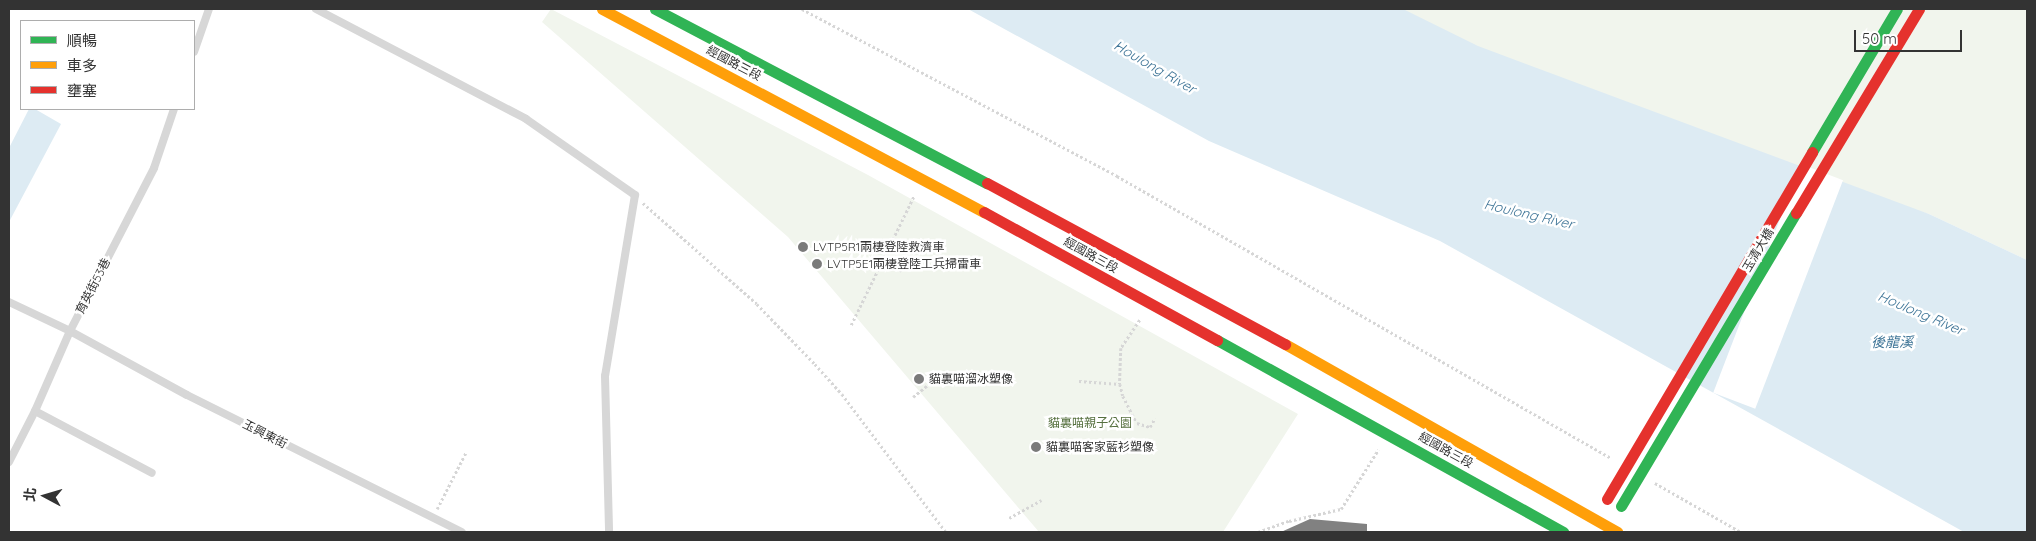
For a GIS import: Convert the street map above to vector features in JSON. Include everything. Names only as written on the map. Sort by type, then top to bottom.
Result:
[{"type":"main road","name":"經國路三段","points":[[602,9],[924,179],[1563,532]]},
{"type":"main road","name":"經國路三段","points":[[655,9],[1022,202],[1291,347],[1616,532]]},
{"type":"main road","name":"玉清大橋","points":[[1607,499],[1897,9]]},
{"type":"main road","name":"玉清大橋","points":[[1621,506],[1919,9]]},
{"type":"lane","points":[[195,49],[209,9]]},
{"type":"lane","points":[[316,9],[526,119],[635,195],[605,376],[610,532]]},
{"type":"lane","name":"育英街53巷","points":[[9,462],[35,411],[70,331],[154,168],[174,110]]},
{"type":"lane","name":"玉興東街","points":[[9,302],[70,331],[187,394],[462,532]]},
{"type":"lane","points":[[35,411],[152,473]]},
{"type":"path","points":[[802,9],[1116,176],[1620,463]]},
{"type":"path","points":[[851,325],[915,194]]},
{"type":"path","points":[[635,195],[757,304],[842,394],[946,532]]},
{"type":"path","points":[[884,258],[902,271]]},
{"type":"path","points":[[1142,317],[1121,348],[1120,384],[1123,396],[1137,423],[1150,427],[1155,418]]},
{"type":"path","points":[[913,397],[945,371]]},
{"type":"path","points":[[1079,380],[1120,384]]},
{"type":"path","points":[[1258,532],[1289,521],[1341,509],[1379,447]]},
{"type":"path","points":[[433,517],[466,452]]},
{"type":"path","points":[[1654,483],[1741,532]]},
{"type":"path","points":[[1009,518],[1041,500]]},
{"type":"green space","name":"貓裏喵親子公園","points":[[551,9],[868,175],[1298,414],[1223,532],[1039,532],[788,237],[542,22]]},
{"type":"green space","points":[[1188,9],[2027,9],[2027,260],[1929,214]]},
{"type":"water","name":"後龍溪","points":[[968,9],[1403,9],[1478,46],[1929,214],[2027,260],[2027,532],[1964,532],[1440,241],[1209,141]]},
{"type":"water","points":[[28,110],[37,110],[61,124],[9,222],[9,148]]},
{"type":"pier","points":[[1801,164],[1843,180],[1755,409],[1713,393]]},
{"type":"building","points":[[1310,519],[1367,524],[1367,532],[1281,532]]},
{"type":"traffic: fast","points":[[655,9],[987,183]]},
{"type":"traffic: fast","points":[[1812,152],[1897,9]]},
{"type":"traffic: fast","points":[[1621,506],[1796,213]]},
{"type":"traffic: fast","points":[[1217,340],[1563,532]]},
{"type":"traffic: slow","points":[[602,9],[984,212]]},
{"type":"traffic: slow","points":[[1285,344],[1617,532]]},
{"type":"traffic: jam","points":[[1796,213],[1919,9]]},
{"type":"traffic: jam","points":[[1607,499],[1812,152]]},
{"type":"traffic: jam","points":[[987,183],[1285,344]]},
{"type":"traffic: jam","points":[[984,212],[1217,340]]},
{"type":"place","name":"LVTP5R1兩棲登陸救濟車","points":[[803,247]]},
{"type":"place","name":"LVTP5E1兩棲登陸工兵掃雷車","points":[[817,264]]},
{"type":"place","name":"貓裏喵溜冰塑像","points":[[919,379]]},
{"type":"place","name":"貓裏喵客家藍衫塑像","points":[[1036,447]]},
{"type":"water label","name":"Houlong River","points":[[1155,67]]},
{"type":"water label","name":"Houlong River","points":[[1529,214]]},
{"type":"water label","name":"Houlong River","points":[[1921,313]]}]
